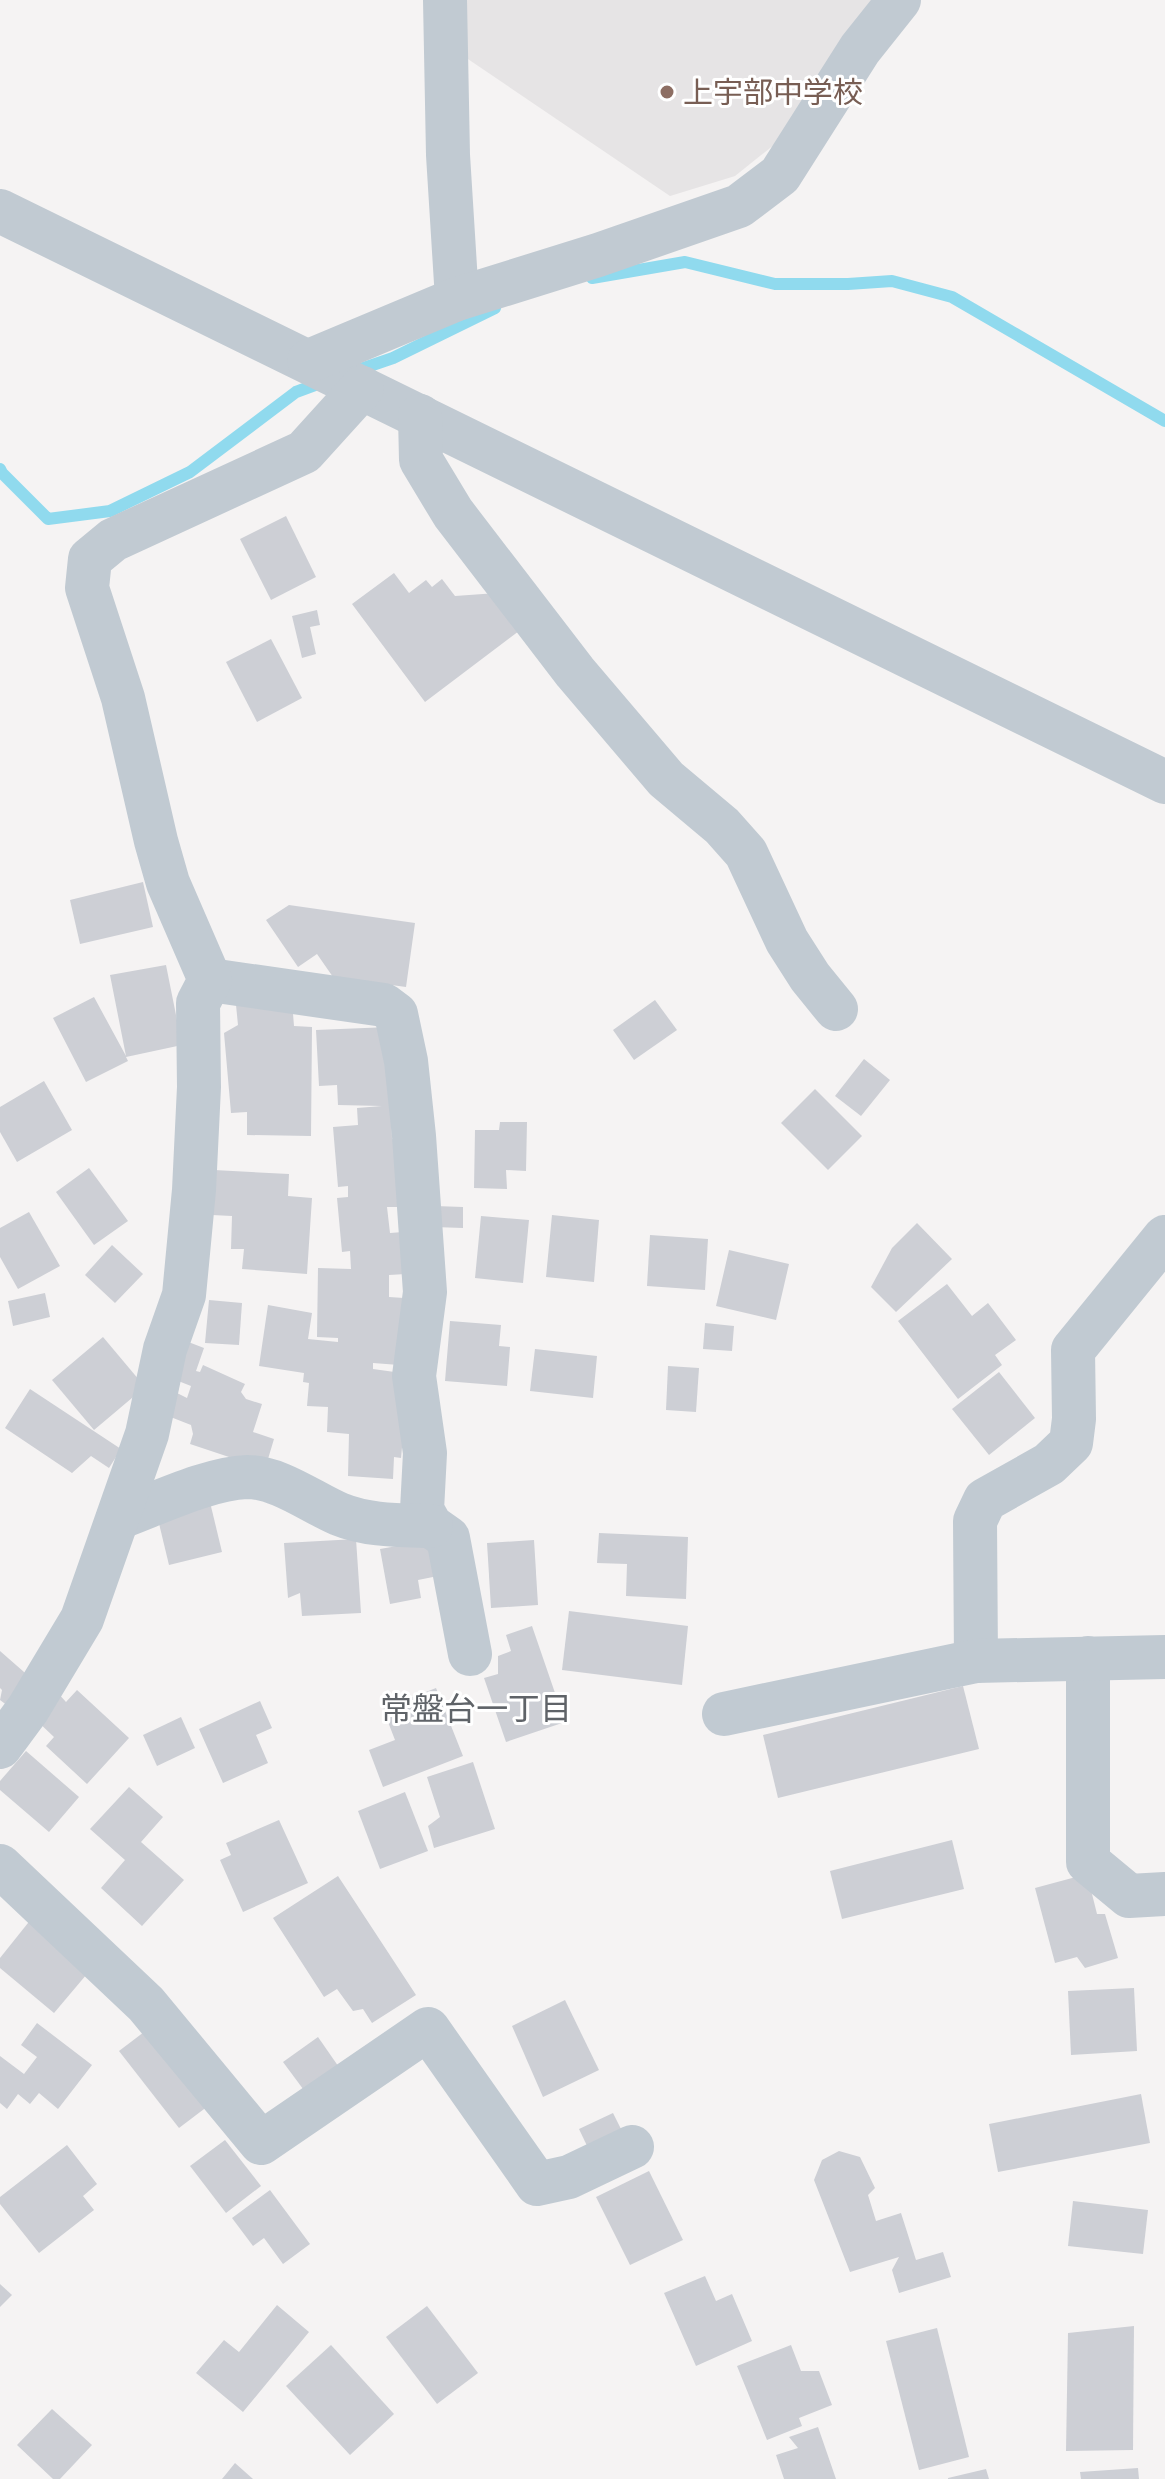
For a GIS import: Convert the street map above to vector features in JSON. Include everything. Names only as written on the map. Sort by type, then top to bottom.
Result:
[{"type":"street","points":[[445,0],[448,155],[457,299]]},
{"type":"street","points":[[309,361],[457,299],[739,206],[780,175],[860,49],[899,0]]},
{"type":"street","points":[[0,211],[1165,782]]},
{"type":"street","points":[[210,980],[168,883],[156,841],[123,698],[87,588],[90,559],[113,540],[304,452],[362,388]]},
{"type":"street","points":[[420,416],[421,460],[453,513],[575,672],[656,767],[722,826],[746,853],[787,941],[836,1009]]},
{"type":"street","points":[[0,1747],[28,1709],[82,1619],[147,1434],[165,1349],[184,1295],[194,1190],[199,1087],[198,1003],[210,980]]},
{"type":"street","points":[[210,980],[384,1005],[396,1014],[406,1061],[425,1292],[414,1376],[425,1453],[422,1510],[431,1526],[448,1538],[470,1654]]},
{"type":"street","points":[[976,1661],[975,1521],[985,1500],[1049,1464],[1071,1443],[1074,1419],[1073,1350],[1165,1237]]},
{"type":"street","points":[[118,1518],[222,1480],[250,1477],[274,1484],[341,1515],[378,1525],[431,1526]]},
{"type":"street","points":[[724,1714],[976,1661],[1165,1657]]},
{"type":"street","points":[[1088,1658],[1088,1862],[1129,1896],[1165,1894]]},
{"type":"street","points":[[0,1866],[146,2004],[261,2143],[428,2029],[537,2184],[569,2177],[632,2147]]},
{"type":"shaded area","name":"上宇部中学校","points":[[457,0],[877,0],[790,132],[735,176],[670,196],[459,53]]},
{"type":"building","points":[[286,516],[316,577],[271,600],[240,539]]},
{"type":"building","points":[[394,573],[409,593],[426,580],[432,587],[442,579],[455,596],[497,593],[523,628],[425,702],[352,604]]},
{"type":"building","points":[[317,610],[320,625],[310,627],[316,654],[302,658],[292,616]]},
{"type":"building","points":[[271,639],[302,698],[257,722],[226,662]]},
{"type":"building","points":[[143,882],[153,927],[80,944],[70,900]]},
{"type":"building","points":[[289,905],[415,923],[406,987],[333,977],[317,954],[298,967],[266,920]]},
{"type":"building","points":[[166,965],[182,1045],[126,1057],[128,1061],[86,1082],[53,1018],[94,997],[126,1056],[110,975]]},
{"type":"building","points":[[655,1000],[677,1030],[634,1060],[613,1030]]},
{"type":"building","points":[[292,1001],[294,1026],[312,1027],[311,1136],[247,1135],[247,1112],[231,1113],[224,1033],[238,1025],[236,1005]]},
{"type":"building","points":[[389,1027],[392,1139],[404,1139],[405,1207],[387,1207],[390,1233],[403,1232],[406,1274],[389,1275],[389,1297],[404,1298],[399,1365],[373,1363],[373,1369],[409,1374],[401,1458],[394,1457],[393,1479],[348,1476],[349,1434],[327,1432],[328,1407],[307,1406],[309,1383],[303,1382],[304,1373],[259,1366],[268,1305],[312,1313],[308,1339],[338,1342],[338,1338],[317,1337],[318,1268],[351,1269],[350,1251],[342,1252],[337,1198],[348,1197],[348,1186],[338,1187],[333,1127],[358,1125],[357,1108],[382,1106],[338,1105],[337,1085],[319,1086],[316,1030]]},
{"type":"building","points":[[864,1059],[890,1080],[861,1116],[835,1096]]},
{"type":"building","points":[[44,1081],[72,1130],[17,1162],[0,1132],[0,1107]]},
{"type":"building","points":[[815,1089],[862,1136],[828,1170],[781,1123]]},
{"type":"building","points":[[500,1122],[527,1122],[526,1171],[506,1170],[507,1189],[474,1188],[475,1130],[499,1130]]},
{"type":"building","points":[[89,1168],[128,1221],[94,1245],[56,1192]]},
{"type":"building","points":[[214,1170],[289,1174],[288,1196],[312,1198],[307,1274],[242,1269],[244,1249],[231,1249],[232,1216],[212,1215]]},
{"type":"building","points":[[435,1206],[463,1207],[463,1228],[434,1227]]},
{"type":"building","points":[[29,1212],[60,1266],[18,1289],[0,1257],[0,1228]]},
{"type":"building","points":[[552,1215],[599,1220],[594,1282],[546,1277]]},
{"type":"building","points":[[481,1216],[529,1220],[523,1283],[475,1278]]},
{"type":"building","points":[[917,1223],[952,1259],[896,1312],[871,1287],[892,1248]]},
{"type":"building","points":[[650,1235],[708,1239],[705,1290],[647,1286]]},
{"type":"building","points":[[112,1245],[143,1274],[115,1303],[85,1275]]},
{"type":"building","points":[[729,1250],[789,1264],[776,1320],[716,1306]]},
{"type":"building","points":[[947,1284],[972,1316],[988,1303],[1016,1340],[995,1355],[1002,1365],[958,1399],[898,1321]]},
{"type":"building","points":[[45,1293],[50,1317],[13,1326],[8,1301]]},
{"type":"building","points":[[209,1300],[242,1303],[239,1345],[205,1343]]},
{"type":"building","points":[[450,1321],[501,1325],[499,1346],[510,1347],[507,1386],[445,1381]]},
{"type":"building","points":[[705,1323],[734,1326],[732,1351],[703,1349]]},
{"type":"building","points":[[103,1337],[145,1387],[94,1430],[52,1380]]},
{"type":"building","points":[[178,1338],[204,1348],[196,1371],[200,1372],[203,1365],[245,1384],[241,1392],[246,1399],[262,1404],[253,1432],[274,1439],[265,1469],[190,1444],[193,1434],[191,1425],[168,1416],[177,1393],[187,1398],[191,1386],[163,1375]]},
{"type":"building","points":[[535,1349],[597,1356],[593,1398],[530,1391]]},
{"type":"building","points":[[668,1366],[699,1368],[696,1412],[666,1410]]},
{"type":"building","points":[[999,1372],[1035,1418],[989,1455],[952,1409]]},
{"type":"building","points":[[30,1389],[121,1449],[109,1468],[91,1456],[72,1473],[5,1428]]},
{"type":"building","points":[[209,1498],[222,1552],[169,1565],[156,1511]]},
{"type":"building","points":[[599,1533],[688,1537],[686,1599],[626,1596],[627,1564],[597,1563]]},
{"type":"building","points":[[356,1539],[361,1613],[302,1616],[300,1593],[288,1598],[284,1543]]},
{"type":"building","points":[[431,1540],[438,1576],[418,1580],[421,1598],[390,1604],[380,1549]]},
{"type":"building","points":[[534,1540],[538,1605],[491,1608],[487,1543]]},
{"type":"building","points":[[569,1611],[688,1626],[682,1685],[562,1670]]},
{"type":"building","points":[[532,1626],[565,1722],[506,1742],[484,1678],[498,1674],[498,1656],[511,1651],[506,1635]]},
{"type":"building","points":[[0,1651],[32,1679],[8,1706],[0,1700]]},
{"type":"building","points":[[963,1686],[979,1749],[778,1798],[763,1735]]},
{"type":"building","points":[[436,1688],[463,1756],[383,1787],[369,1750],[395,1740],[383,1709]]},
{"type":"building","points":[[77,1690],[129,1738],[87,1784],[46,1746],[54,1737],[34,1718],[57,1692],[66,1702]]},
{"type":"building","points":[[260,1701],[272,1728],[256,1735],[268,1763],[223,1783],[199,1729]]},
{"type":"building","points":[[181,1717],[195,1748],[157,1766],[143,1735]]},
{"type":"building","points":[[26,1751],[79,1797],[49,1832],[0,1790],[0,1781]]},
{"type":"building","points":[[473,1762],[495,1829],[434,1848],[428,1826],[440,1817],[427,1777]]},
{"type":"building","points":[[129,1787],[163,1817],[141,1842],[184,1880],[142,1926],[101,1888],[125,1860],[90,1829]]},
{"type":"building","points":[[405,1792],[428,1851],[380,1869],[358,1811]]},
{"type":"building","points":[[279,1820],[308,1883],[243,1912],[220,1860],[231,1855],[226,1843]]},
{"type":"building","points":[[952,1840],[964,1889],[842,1919],[830,1871]]},
{"type":"building","points":[[1087,1874],[1097,1914],[1105,1914],[1118,1958],[1085,1968],[1077,1957],[1055,1963],[1035,1888]]},
{"type":"building","points":[[338,1876],[416,1995],[372,2023],[363,2009],[353,2011],[337,1989],[324,1997],[273,1918]]},
{"type":"building","points":[[32,1918],[92,1968],[54,2013],[0,1968],[0,1958]]},
{"type":"building","points":[[1134,1988],[1137,2051],[1071,2055],[1068,1991]]},
{"type":"building","points":[[565,2000],[599,2070],[543,2097],[512,2026]]},
{"type":"building","points":[[37,2023],[92,2065],[58,2109],[39,2093],[30,2104],[18,2094],[7,2109],[0,2103],[0,2056],[24,2074],[37,2057],[21,2045]]},
{"type":"building","points":[[148,2029],[208,2106],[179,2128],[119,2051]]},
{"type":"building","points":[[318,2037],[343,2073],[309,2097],[283,2062]]},
{"type":"building","points":[[1141,2094],[1150,2143],[998,2172],[989,2124]]},
{"type":"building","points":[[613,2113],[623,2133],[589,2150],[579,2129]]},
{"type":"building","points":[[225,2140],[261,2186],[226,2213],[190,2166]]},
{"type":"building","points":[[67,2145],[97,2184],[83,2196],[94,2210],[39,2253],[0,2204],[0,2197]]},
{"type":"building","points":[[839,2151],[860,2157],[875,2188],[868,2195],[876,2221],[901,2213],[916,2260],[943,2252],[951,2277],[899,2293],[892,2270],[899,2257],[850,2272],[814,2180],[822,2160]]},
{"type":"building","points":[[649,2171],[683,2240],[630,2265],[596,2197]]},
{"type":"building","points":[[270,2190],[310,2244],[283,2264],[264,2238],[253,2246],[232,2218]]},
{"type":"building","points":[[1073,2201],[1148,2210],[1143,2254],[1068,2246]]},
{"type":"building","points":[[705,2276],[716,2301],[732,2294],[752,2341],[696,2366],[664,2293]]},
{"type":"building","points":[[0,2284],[12,2295],[0,2307]]},
{"type":"building","points":[[277,2305],[309,2332],[243,2412],[196,2373],[224,2340],[239,2352]]},
{"type":"building","points":[[427,2306],[478,2373],[437,2404],[386,2337]]},
{"type":"building","points":[[1134,2326],[1133,2450],[1066,2451],[1068,2333]]},
{"type":"building","points":[[937,2328],[969,2457],[919,2470],[886,2341]]},
{"type":"building","points":[[331,2345],[394,2414],[350,2455],[286,2386]]},
{"type":"building","points":[[791,2345],[801,2371],[819,2371],[832,2405],[799,2418],[802,2426],[767,2440],[737,2366]]},
{"type":"building","points":[[52,2409],[92,2445],[60,2479],[53,2479],[17,2445]]},
{"type":"building","points":[[818,2427],[836,2479],[784,2479],[776,2455],[798,2448],[789,2437]]},
{"type":"building","points":[[235,2463],[253,2479],[222,2479]]},
{"type":"building","points":[[1138,2468],[1139,2479],[1081,2479],[1080,2472]]},
{"type":"building","points":[[986,2469],[989,2479],[948,2479],[948,2478]]},
{"type":"waterway","points":[[592,278],[685,262],[775,284],[892,281],[952,297],[1165,421]]},
{"type":"waterway","points":[[355,371],[393,358],[495,308]]},
{"type":"waterway","points":[[0,469],[48,519],[110,511],[190,472],[296,392],[323,382]]},
{"type":"place","name":"上宇部中学校","points":[[667,92]]},
{"type":"district","name":"常盤台一丁目","points":[[476,1708]]}]
